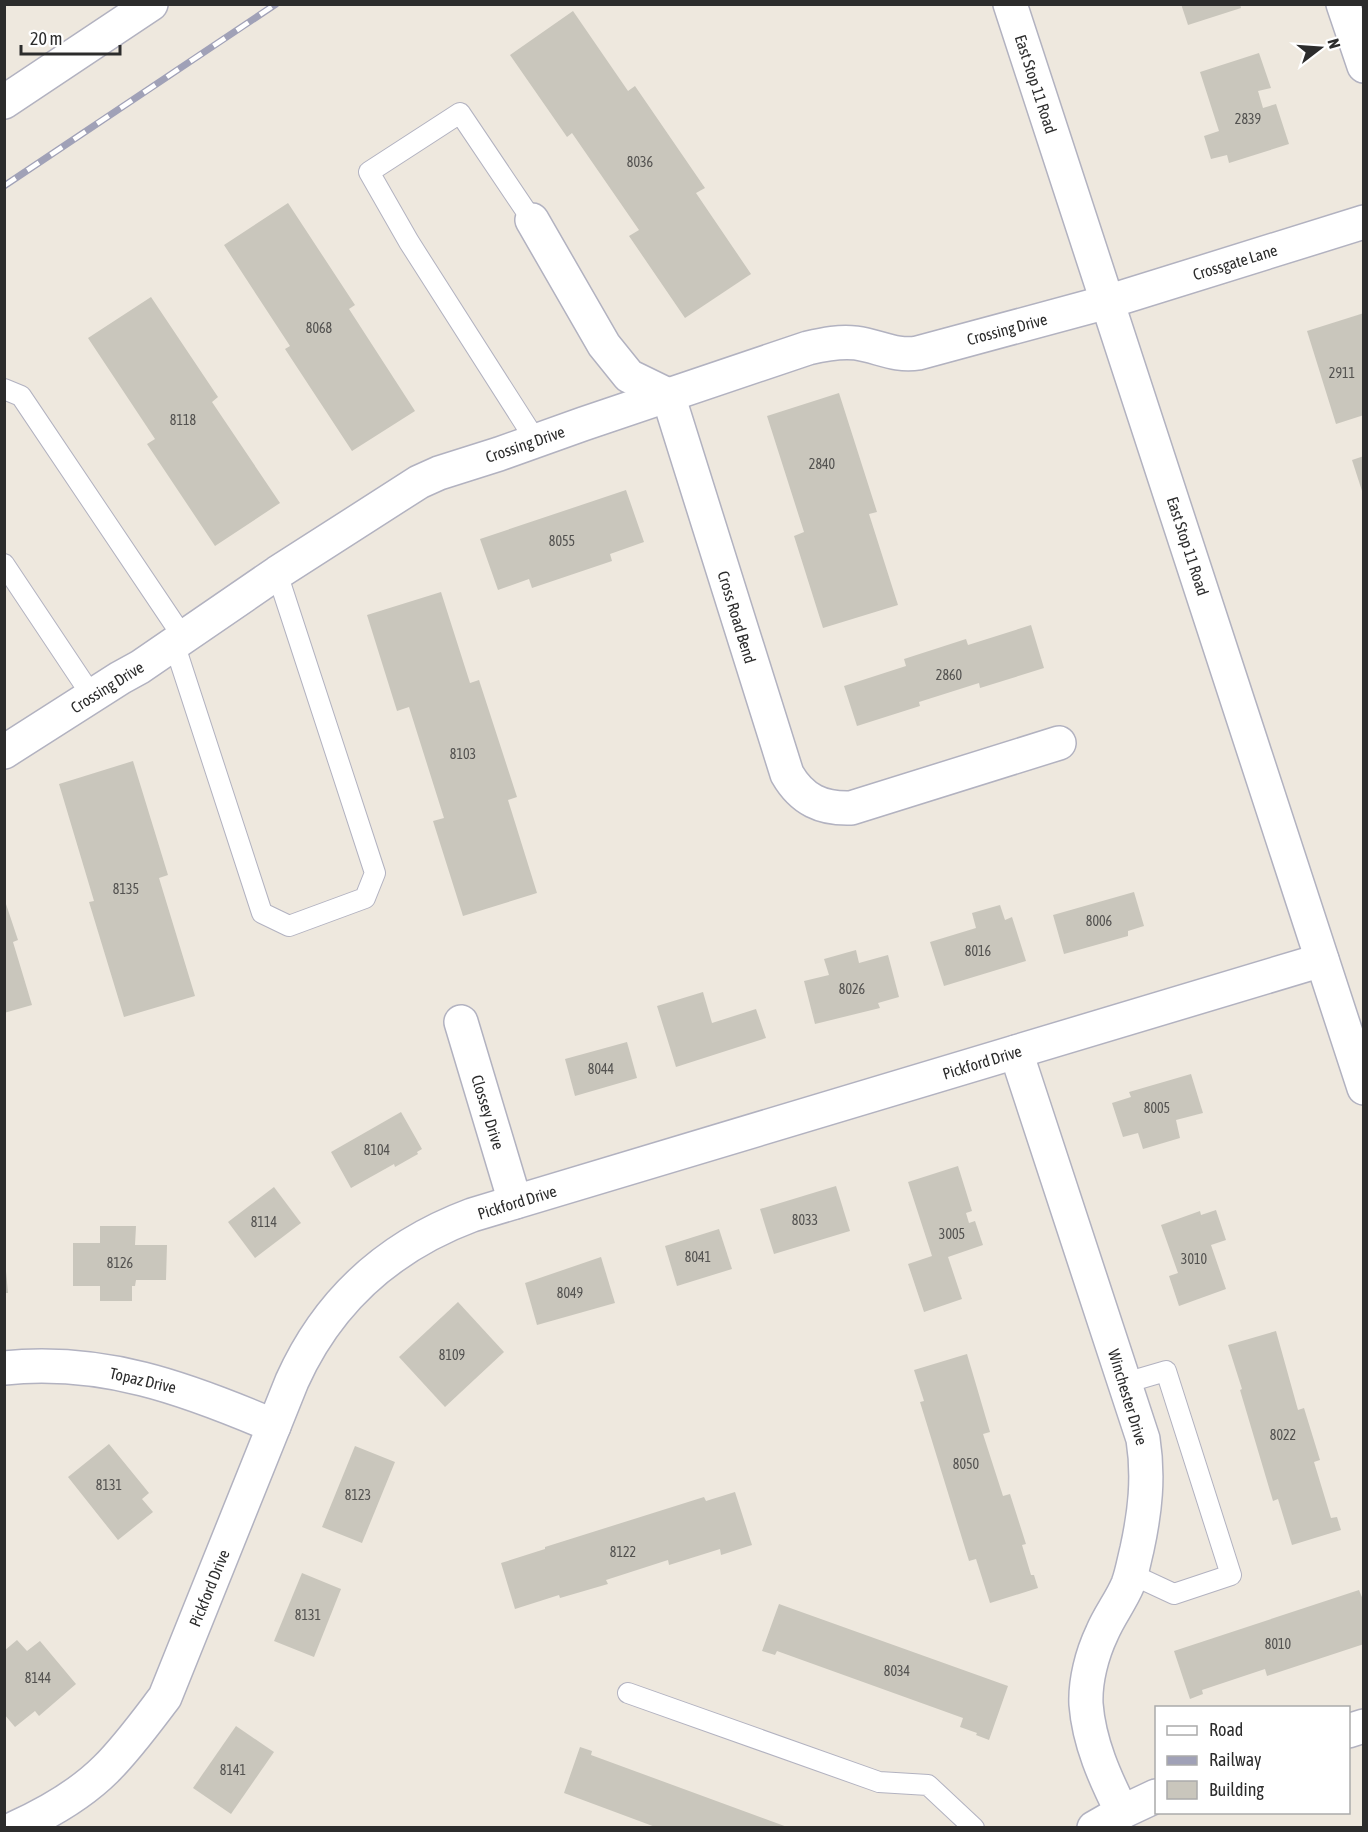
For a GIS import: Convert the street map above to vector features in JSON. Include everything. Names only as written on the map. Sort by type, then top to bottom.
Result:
[{"type":"street","points":[[4,102],[151,4]]},
{"type":"street","name":"East Stop 11 Road","points":[[1010,4],[1364,1088]]},
{"type":"street","points":[[1343,4],[1364,66]]},
{"type":"street","points":[[532,220],[604,345],[630,376],[668,395]]},
{"type":"street","name":"Crossgate Lane","points":[[1107,302],[1364,222]]},
{"type":"street","name":"Crossing Drive","points":[[4,752],[140,667],[277,573],[419,482],[439,473],[823,344],[859,343],[884,351],[911,354],[1107,302]]},
{"type":"street","name":"Cross Road Bend","points":[[668,395],[787,774],[792,783],[806,796],[822,806],[851,808],[1059,743]]},
{"type":"street","name":"Pickford Drive","points":[[15,1827],[63,1803],[105,1770],[165,1697],[292,1381],[313,1340],[331,1314],[353,1290],[390,1258],[415,1241],[459,1220],[515,1202],[1322,960]]},
{"type":"street","name":"Clossey Drive","points":[[460,1022],[515,1202]]},
{"type":"street","name":"Winchester Drive","points":[[1016,1052],[1143,1439],[1146,1457],[1146,1494],[1142,1526],[1131,1574],[1102,1632],[1089,1675],[1086,1702],[1089,1729],[1100,1768],[1108,1820]]},
{"type":"street","name":"Topaz Drive","points":[[4,1368],[55,1367],[116,1372],[160,1382],[274,1426]]},
{"type":"street","points":[[1108,1820],[1155,1796]]},
{"type":"lane","points":[[532,220],[460,113],[369,172],[409,242],[536,441]]},
{"type":"lane","points":[[4,388],[21,396],[178,640],[262,913],[289,926],[365,898],[375,873],[277,573]]},
{"type":"lane","points":[[4,564],[92,696]]},
{"type":"lane","points":[[1125,1383],[1166,1371],[1231,1575],[1174,1594],[1131,1574]]},
{"type":"lane","points":[[628,1693],[879,1782],[928,1785],[974,1827]]},
{"type":"building","points":[[1181,4],[1240,4],[1241,8],[1188,25]]},
{"type":"building","points":[[573,11],[628,91],[635,86],[705,188],[696,193],[751,274],[685,318],[629,236],[639,230],[572,133],[567,137],[510,55]]},
{"type":"building","points":[[1259,53],[1271,88],[1258,91],[1263,108],[1276,104],[1289,144],[1229,163],[1227,155],[1211,159],[1204,136],[1219,131],[1200,72]]},
{"type":"building","points":[[288,203],[355,305],[349,309],[415,411],[352,451],[285,349],[290,346],[224,245]]},
{"type":"building","points":[[151,297],[218,397],[212,402],[280,503],[215,546],[147,444],[155,439],[88,338]]},
{"type":"building","points":[[1364,313],[1364,415],[1336,424],[1307,331]]},
{"type":"building","points":[[839,393],[877,512],[869,514],[898,605],[823,628],[794,536],[804,532],[767,416]]},
{"type":"building","points":[[1364,456],[1364,494],[1363,494],[1352,460]]},
{"type":"building","points":[[626,490],[644,542],[610,554],[612,561],[532,588],[529,579],[498,590],[480,539]]},
{"type":"building","points":[[441,592],[470,683],[479,680],[517,797],[508,800],[537,893],[463,916],[433,821],[444,818],[409,707],[397,711],[367,615]]},
{"type":"building","points":[[1031,625],[1044,668],[980,688],[979,683],[919,702],[920,706],[857,726],[844,686],[906,666],[904,659],[966,639],[968,645]]},
{"type":"building","points":[[133,761],[168,875],[159,878],[195,996],[124,1017],[89,902],[94,901],[59,784]]},
{"type":"building","points":[[1134,892],[1144,926],[1128,931],[1128,936],[1064,954],[1053,915]]},
{"type":"building","points":[[4,898],[18,940],[13,942],[32,1005],[4,1013]]},
{"type":"building","points":[[1000,905],[1005,920],[1012,917],[1026,961],[944,986],[930,942],[976,928],[972,913]]},
{"type":"building","points":[[856,950],[859,963],[888,955],[899,997],[878,1003],[880,1008],[815,1024],[804,981],[829,975],[824,959]]},
{"type":"building","points":[[703,992],[712,1023],[756,1009],[766,1038],[676,1067],[657,1006]]},
{"type":"building","points":[[627,1042],[637,1078],[575,1096],[565,1059]]},
{"type":"building","points":[[1191,1074],[1203,1113],[1176,1120],[1180,1138],[1143,1149],[1138,1133],[1123,1137],[1112,1103],[1131,1097],[1129,1092]]},
{"type":"building","points":[[401,1112],[422,1149],[417,1152],[418,1154],[395,1167],[394,1164],[351,1188],[331,1152]]},
{"type":"building","points":[[958,1166],[972,1211],[966,1213],[969,1223],[975,1221],[983,1245],[948,1257],[962,1299],[924,1312],[908,1264],[932,1256],[908,1182]]},
{"type":"building","points":[[836,1186],[850,1231],[774,1254],[760,1209]]},
{"type":"building","points":[[274,1187],[301,1223],[255,1258],[228,1222]]},
{"type":"building","points":[[1216,1210],[1226,1240],[1211,1245],[1226,1289],[1179,1306],[1169,1276],[1178,1273],[1161,1225],[1200,1211],[1201,1215]]},
{"type":"building","points":[[100,1226],[136,1226],[135,1245],[167,1245],[166,1280],[136,1280],[135,1286],[132,1286],[132,1301],[100,1301],[100,1286],[73,1286],[73,1243],[100,1243]]},
{"type":"building","points":[[719,1229],[732,1269],[677,1286],[665,1246]]},
{"type":"building","points":[[601,1257],[615,1303],[537,1325],[525,1283]]},
{"type":"building","points":[[4,1271],[6,1271],[8,1293],[4,1293]]},
{"type":"building","points":[[458,1302],[504,1352],[445,1407],[399,1357]]},
{"type":"building","points":[[1276,1331],[1298,1410],[1304,1408],[1320,1460],[1314,1462],[1331,1518],[1337,1517],[1341,1530],[1292,1545],[1278,1499],[1273,1501],[1228,1345]]},
{"type":"building","points":[[967,1354],[990,1432],[983,1434],[1003,1496],[1010,1494],[1026,1544],[1022,1545],[1031,1575],[1034,1575],[1038,1588],[990,1603],[976,1559],[969,1561],[920,1402],[924,1401],[914,1370]]},
{"type":"building","points":[[109,1444],[149,1493],[142,1499],[153,1512],[118,1540],[68,1477]]},
{"type":"building","points":[[355,1446],[395,1462],[362,1543],[322,1527]]},
{"type":"building","points":[[735,1492],[752,1545],[721,1555],[720,1549],[669,1565],[668,1560],[606,1580],[608,1584],[560,1598],[559,1595],[515,1609],[501,1563],[704,1497],[706,1501]]},
{"type":"building","points":[[302,1573],[341,1589],[314,1657],[274,1641]]},
{"type":"building","points":[[1359,1590],[1364,1602],[1364,1644],[1267,1676],[1265,1669],[1202,1690],[1203,1694],[1190,1699],[1174,1651]]},
{"type":"building","points":[[779,1604],[1008,1686],[989,1740],[960,1727],[963,1718],[777,1651],[775,1655],[762,1651]]},
{"type":"building","points":[[17,1640],[27,1651],[40,1641],[76,1684],[39,1716],[35,1711],[15,1727],[4,1714],[4,1651]]},
{"type":"building","points":[[236,1726],[274,1752],[231,1814],[193,1788]]},
{"type":"building","points":[[580,1747],[592,1751],[591,1755],[790,1828],[658,1828],[564,1793]]},
{"type":"railway","points":[[4,186],[276,4]]}]
